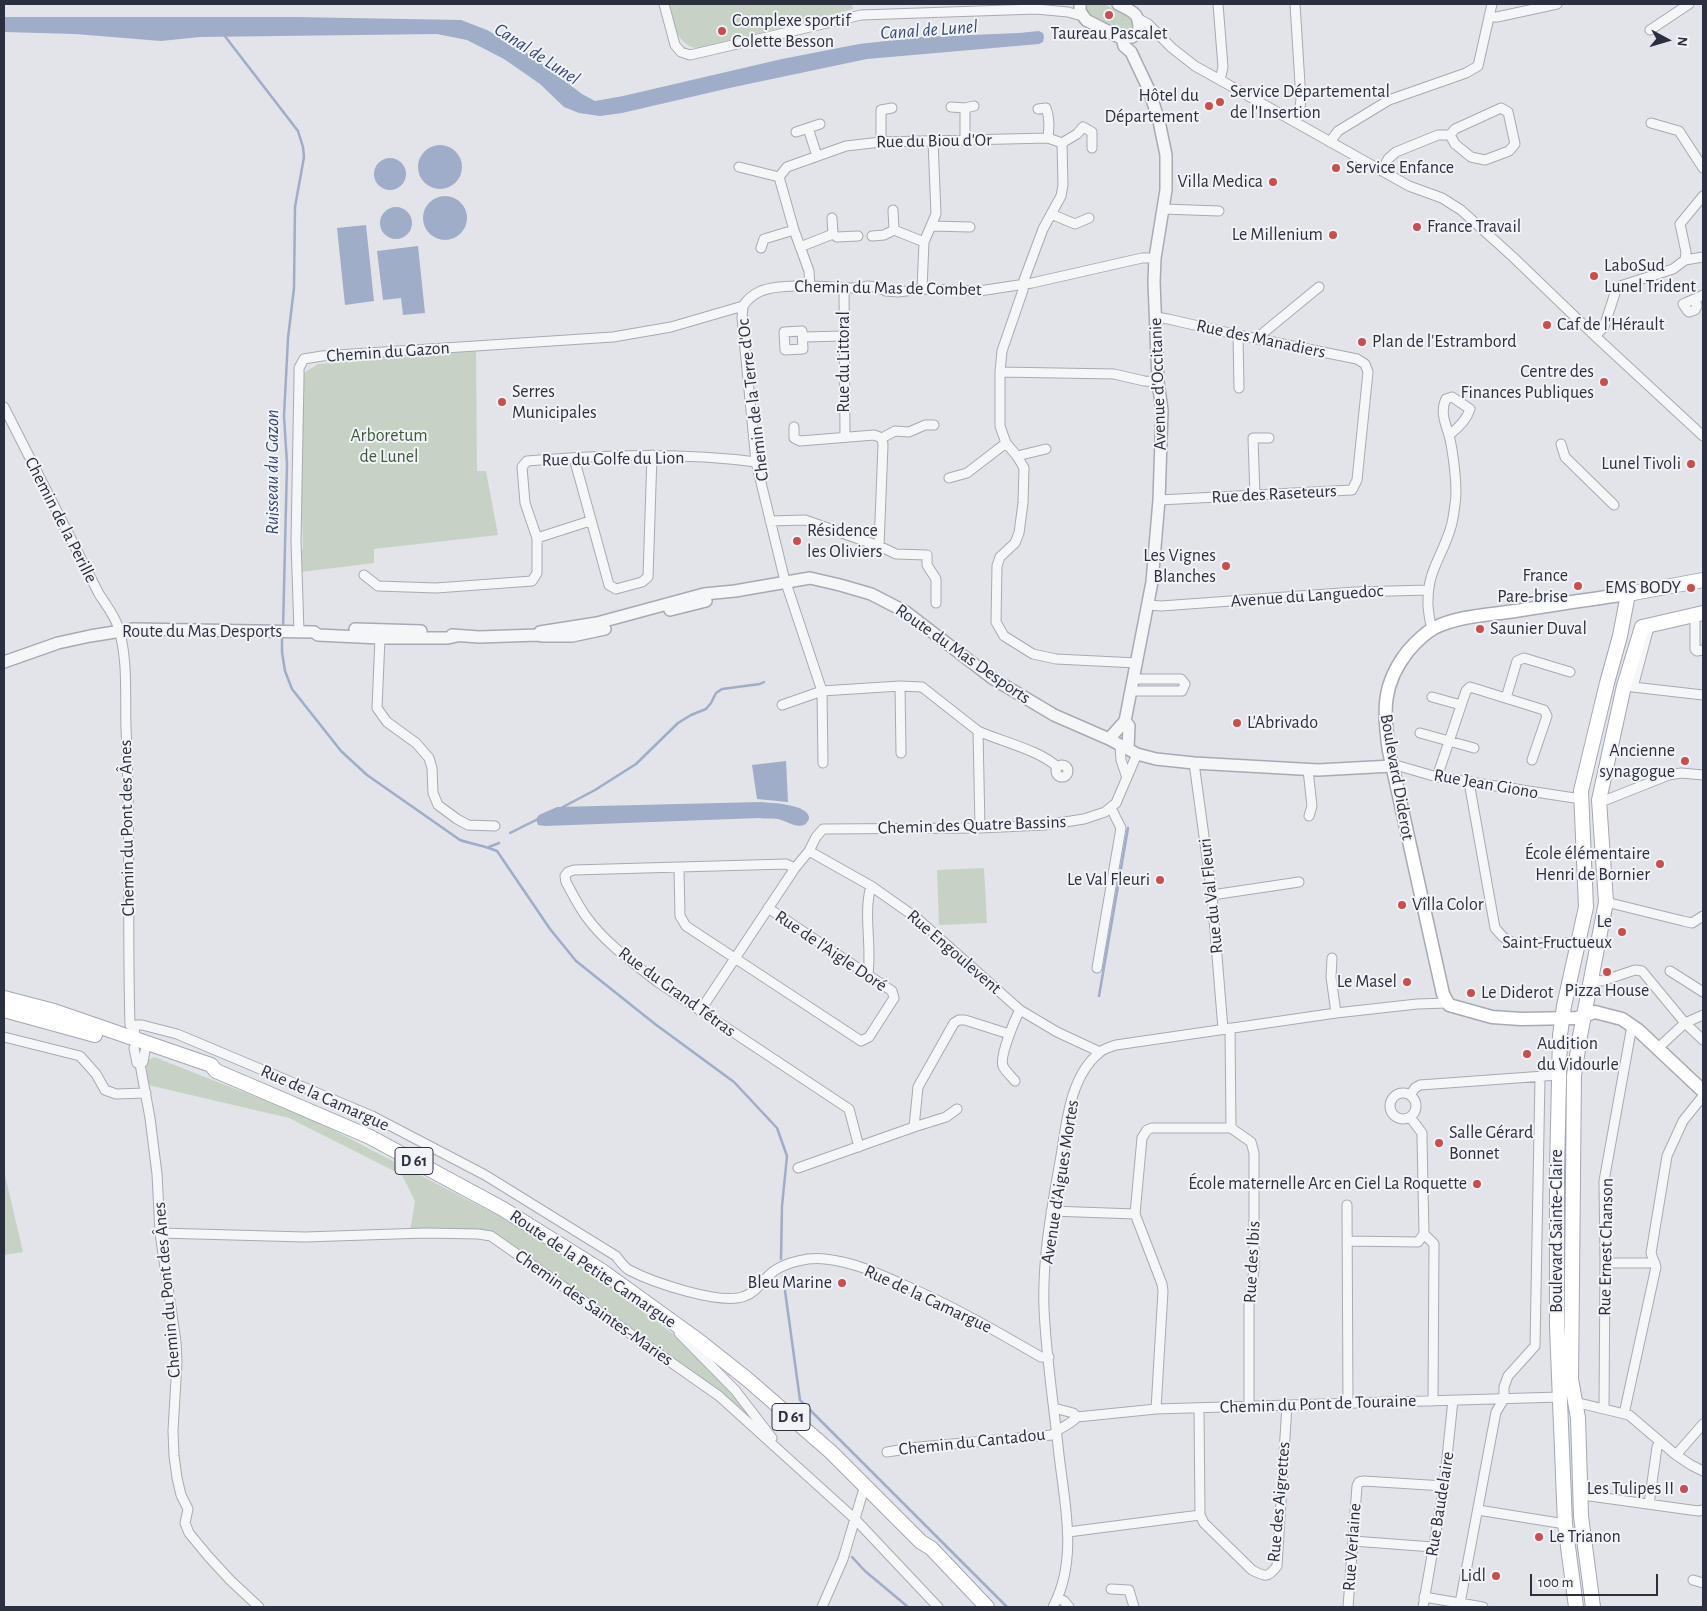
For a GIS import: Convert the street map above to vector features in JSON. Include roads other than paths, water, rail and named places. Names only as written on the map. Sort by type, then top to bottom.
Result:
[{"type":"main road","name":"Boulevard Diderot","points":[[1447,1003],[1436,964],[1392,766],[1385,722],[1387,691],[1392,677],[1405,655],[1413,645],[1433,628],[1461,619],[1628,594],[1703,580]]},
{"type":"main road","name":"Boulevard Sainte-Claire","points":[[1593,1607],[1581,1516],[1578,1418],[1575,1402],[1563,1390],[1556,1317],[1558,1075],[1562,1019],[1586,907],[1581,791],[1620,636],[1628,594]]},
{"type":"main road","name":"Boulevard Sainte-Claire","points":[[1576,1607],[1565,1524],[1563,1390],[1571,1229],[1574,1076],[1606,902],[1599,800],[1642,627],[1698,615]]},
{"type":"main road","points":[[1580,799],[1599,800]]},
{"type":"main road","name":"Route de la Petite Camargue","points":[[4,998],[54,1011],[210,1074],[216,1071],[370,1137],[474,1192],[602,1271],[699,1341],[747,1379],[831,1452],[921,1542],[931,1548],[988,1607]]},
{"type":"main road","points":[[1447,1003],[1452,1007],[1492,1017],[1562,1019],[1584,1017],[1594,1012],[1622,1019],[1703,1091]]},
{"type":"main road","name":"Route de la Petite Camargue","points":[[4,1010],[134,1043]]},
{"type":"main road","points":[[1558,1075],[1574,1076]]},
{"type":"main road","name":"Route de la Petite Camargue","points":[[921,1542],[927,1553],[976,1607]]},
{"type":"street","points":[[664,4],[675,45],[682,52],[690,55],[861,14],[1036,9],[1068,12],[1080,9],[1086,20],[1133,32],[1153,30],[1195,66],[1409,186],[1442,198],[1461,210],[1703,436]]},
{"type":"street","points":[[1118,4],[1136,14],[1133,32]]},
{"type":"street","points":[[1218,4],[1223,67],[1220,80]]},
{"type":"street","points":[[1294,4],[1301,100],[1299,114],[1295,122]]},
{"type":"street","points":[[1330,142],[1338,131],[1389,100],[1466,73],[1478,66],[1492,4]]},
{"type":"street","points":[[1489,16],[1497,18],[1557,4]]},
{"type":"street","points":[[1650,30],[1689,4]]},
{"type":"street","name":"Avenue d'Occitanie","points":[[1128,749],[1128,726],[1125,721],[1152,582],[1158,500],[1162,410],[1158,382],[1155,258],[1166,190],[1166,155],[1149,90],[1131,52],[1133,32]]},
{"type":"street","points":[[950,107],[970,107],[965,141]]},
{"type":"street","points":[[881,142],[882,110],[892,108]]},
{"type":"street","points":[[1038,108],[1046,108],[1048,112],[1048,138]]},
{"type":"street","points":[[1501,108],[1508,112],[1515,144],[1509,152],[1485,160],[1471,156],[1455,144],[1450,135],[1454,129],[1501,108]]},
{"type":"street","points":[[796,132],[820,124]]},
{"type":"street","points":[[1651,124],[1679,131],[1703,168]]},
{"type":"street","points":[[1092,148],[1092,132],[1083,127],[1077,134],[1062,143],[1063,185],[1061,196],[1043,229],[1024,280],[1002,351],[1000,426],[1006,443],[1024,468],[1023,503],[1019,533],[1015,543],[1000,556],[997,566],[996,622],[1004,636],[1033,654],[1056,659],[1136,663]]},
{"type":"street","points":[[808,128],[817,156]]},
{"type":"street","points":[[1382,171],[1388,159],[1396,152],[1438,135],[1450,135]]},
{"type":"street","name":"Rue du Biou d'Or","points":[[779,177],[787,167],[846,146],[881,142],[1048,138],[1062,143]]},
{"type":"street","points":[[922,289],[924,242],[936,214],[933,141]]},
{"type":"street","points":[[739,167],[779,177],[794,230],[809,271],[810,287]]},
{"type":"street","points":[[1685,260],[1686,252],[1680,224],[1703,196]]},
{"type":"street","points":[[1163,209],[1219,211]]},
{"type":"street","points":[[894,210],[894,230]]},
{"type":"street","points":[[1051,214],[1075,224],[1088,218]]},
{"type":"street","points":[[832,218],[833,234]]},
{"type":"street","points":[[932,226],[970,227]]},
{"type":"street","points":[[761,248],[764,239],[794,230]]},
{"type":"street","points":[[872,236],[884,235],[894,230],[924,242]]},
{"type":"street","points":[[800,247],[833,234]]},
{"type":"street","points":[[833,234],[837,237],[858,236]]},
{"type":"street","points":[[1595,336],[1604,327],[1617,287],[1673,269],[1685,260],[1703,256]]},
{"type":"street","name":"Chemin du Mas de Combet","points":[[743,306],[747,300],[761,292],[783,287],[844,288],[872,286],[886,291],[898,292],[922,289],[979,291],[1051,280],[1142,258],[1155,258]]},
{"type":"street","points":[[1257,338],[1319,287]]},
{"type":"street","name":"Rue du Littoral","points":[[844,288],[845,437]]},
{"type":"street","name":"Chemin de la Terre d'Oc","points":[[743,306],[742,318],[756,462],[786,582],[822,691],[823,763]]},
{"type":"street","name":"Chemin du Gazon","points":[[296,632],[299,373],[301,362],[304,359],[322,356],[613,337],[672,327],[743,306]]},
{"type":"street","name":"Rue des Manadiers","points":[[1156,318],[1357,359],[1365,364]]},
{"type":"street","points":[[1238,335],[1239,388]]},
{"type":"street","points":[[803,337],[844,336]]},
{"type":"street","name":"Rue des Raseteurs","points":[[1158,500],[1352,490],[1356,480],[1368,372],[1365,364]]},
{"type":"street","points":[[1000,372],[1114,374],[1144,382],[1158,382]]},
{"type":"street","name":"Chemin de la Perille","points":[[4,407],[98,594],[117,623],[120,631]]},
{"type":"street","points":[[794,426],[794,438],[800,441],[874,435],[882,438],[895,432],[909,432],[925,425],[934,425]]},
{"type":"street","points":[[1433,628],[1428,610],[1428,590],[1433,570],[1451,529],[1456,499],[1448,435]]},
{"type":"street","points":[[879,546],[882,438]]},
{"type":"street","points":[[1255,495],[1253,438],[1269,438]]},
{"type":"street","points":[[949,478],[967,473],[1006,443]]},
{"type":"street","points":[[1561,444],[1565,456],[1614,505]]},
{"type":"street","points":[[1017,456],[1046,449]]},
{"type":"street","points":[[574,458],[609,585],[616,589],[642,582],[648,577],[652,455]]},
{"type":"street","name":"Rue du Golfe du Lion","points":[[364,575],[378,586],[436,588],[532,581],[537,572],[538,538],[525,503],[522,467],[528,461],[652,455],[735,459],[756,462]]},
{"type":"street","points":[[770,521],[805,520],[879,546],[896,554],[927,555],[927,565],[936,579],[936,604]]},
{"type":"street","points":[[538,538],[590,521]]},
{"type":"street","name":"Route du Mas Desports","points":[[4,662],[58,644],[134,629],[275,632],[314,632],[335,629],[448,638],[457,636],[542,636],[571,632],[584,634],[679,604],[731,595],[735,591],[810,578],[871,594],[906,612],[992,678],[1054,715],[1156,760],[1308,770],[1392,766]]},
{"type":"street","name":"Avenue du Languedoc","points":[[1148,605],[1161,606],[1355,592],[1428,590]]},
{"type":"street","points":[[1698,615],[1695,620],[1694,649],[1697,652],[1703,650]]},
{"type":"street","name":"Chemin du Pont des Ânes","points":[[120,631],[124,656],[129,784],[128,957],[134,1043],[150,1118],[157,1174],[160,1234],[176,1342],[177,1362],[173,1430],[177,1478],[181,1495],[188,1509],[185,1523],[189,1532],[208,1556],[259,1607]]},
{"type":"street","points":[[380,634],[377,708],[387,722],[416,743],[429,758],[432,768],[433,794],[438,805],[456,819],[468,825],[495,826]]},
{"type":"street","points":[[1506,698],[1517,661],[1524,658],[1570,672]]},
{"type":"street","points":[[1131,691],[1182,691],[1185,684],[1180,679],[1134,679]]},
{"type":"street","points":[[900,686],[901,753]]},
{"type":"street","points":[[782,705],[822,691],[900,686],[922,688],[978,731],[1026,749],[1057,767]]},
{"type":"street","points":[[1628,686],[1703,695]]},
{"type":"street","points":[[1436,777],[1466,691],[1470,687],[1544,710],[1547,716],[1532,760]]},
{"type":"street","points":[[1432,697],[1461,705]]},
{"type":"street","points":[[1108,738],[1125,721]]},
{"type":"street","points":[[978,731],[980,828]]},
{"type":"street","points":[[1420,733],[1474,748]]},
{"type":"street","points":[[1127,778],[1121,760],[1128,749]]},
{"type":"street","points":[[1097,968],[1121,828],[1111,808],[1116,803],[1127,778],[1128,749]]},
{"type":"street","name":"Rue du Val Fleuri","points":[[1194,763],[1212,895],[1226,1029],[1231,1128]]},
{"type":"street","name":"Rue Jean Giono","points":[[1392,766],[1399,766],[1436,777],[1580,799]]},
{"type":"street","points":[[1308,770],[1312,806],[1309,816]]},
{"type":"street","points":[[1599,800],[1606,800],[1669,775],[1703,775]]},
{"type":"street","points":[[1469,782],[1494,928],[1502,937],[1513,943],[1577,943]]},
{"type":"street","name":"Chemin des Quatre Bassins","points":[[809,851],[816,837],[823,830],[980,828],[1045,825],[1098,816],[1111,808]]},
{"type":"street","points":[[700,1011],[795,868],[809,851]]},
{"type":"street","name":"Rue Engoulevent","points":[[809,851],[871,886],[918,919],[1020,1010],[1057,1032],[1100,1052]]},
{"type":"street","name":"Rue du Grand Tétras","points":[[795,868],[786,864],[574,870],[568,872],[565,876],[566,882],[584,914],[605,938],[659,983],[849,1109],[859,1147]]},
{"type":"street","points":[[679,868],[680,916],[686,926],[735,959]]},
{"type":"street","points":[[1212,895],[1299,882]]},
{"type":"street","points":[[868,974],[870,960],[868,897],[871,886]]},
{"type":"street","points":[[1606,902],[1683,921],[1692,922],[1703,916]]},
{"type":"street","name":"Rue de l'Aigle Doré","points":[[735,959],[861,1042],[869,1037],[894,998],[892,991],[768,908]]},
{"type":"street","points":[[1332,958],[1331,977],[1336,1013]]},
{"type":"street","points":[[1591,979],[1602,981],[1635,970],[1642,971],[1684,1022],[1703,1040]]},
{"type":"street","points":[[1670,971],[1703,992]]},
{"type":"street","points":[[1100,1052],[1116,1045],[1336,1013],[1418,1004],[1447,1003]]},
{"type":"street","points":[[1015,1081],[1002,1065],[1002,1058],[1009,1034],[1020,1010]]},
{"type":"street","points":[[1657,1049],[1684,1022],[1703,1015]]},
{"type":"street","points":[[914,1127],[918,1087],[954,1023],[959,1020],[965,1020],[1009,1034]]},
{"type":"street","name":"Rue de la Camargue","points":[[134,1043],[154,1028],[177,1034],[372,1116],[485,1175],[616,1256],[627,1269],[672,1286],[724,1299],[739,1298],[755,1290],[774,1272],[787,1265],[798,1261],[823,1258],[870,1270],[956,1309],[1041,1357],[1049,1357]]},
{"type":"street","name":"Rue Ernest Chanson","points":[[1604,1410],[1604,1181],[1631,1031],[1634,1028]]},
{"type":"street","points":[[4,1037],[80,1056],[96,1074],[105,1090],[110,1092],[116,1094],[146,1093]]},
{"type":"street","name":"Avenue d'Aigues Mortes","points":[[1053,1607],[1061,1590],[1067,1565],[1068,1532],[1046,1330],[1044,1289],[1047,1235],[1073,1095],[1085,1068],[1100,1052]]},
{"type":"street","points":[[1410,1094],[1416,1104],[1415,1111],[1410,1117],[1403,1119],[1395,1116],[1391,1111],[1390,1104],[1394,1096],[1399,1093],[1410,1094],[1420,1085],[1558,1075]]},
{"type":"street","points":[[1460,1603],[1496,1412],[1504,1399],[1504,1387],[1508,1376],[1535,1346],[1540,1077]]},
{"type":"street","points":[[1624,1414],[1656,1267],[1651,1253],[1667,1156],[1683,1121],[1703,1096]]},
{"type":"street","points":[[798,1168],[946,1117],[957,1109]]},
{"type":"street","points":[[1348,1241],[1418,1242],[1424,1234],[1422,1134],[1410,1117]]},
{"type":"street","points":[[1156,1409],[1162,1284],[1135,1214],[1142,1138],[1147,1130],[1152,1128],[1231,1128]]},
{"type":"street","name":"Rue des Ibis","points":[[1231,1128],[1250,1142],[1254,1153],[1254,1269],[1249,1306],[1249,1406]]},
{"type":"street","points":[[1347,1205],[1348,1404]]},
{"type":"street","points":[[1051,1211],[1135,1214]]},
{"type":"street","name":"Chemin des Saintes-Maries","points":[[160,1234],[306,1237],[425,1233],[491,1236],[719,1396],[855,1519],[938,1607]]},
{"type":"street","points":[[1424,1234],[1434,1244],[1432,1401]]},
{"type":"street","points":[[1605,1263],[1655,1263]]},
{"type":"street","points":[[650,1306],[735,1390],[785,1456]]},
{"type":"street","name":"Chemin du Pont de Touraine","points":[[1057,1431],[1073,1422],[1077,1417],[1156,1409],[1504,1399],[1563,1390]]},
{"type":"street","name":"Rue Baudelaire","points":[[1422,1607],[1444,1486],[1453,1400]]},
{"type":"street","points":[[1575,1402],[1633,1418],[1676,1455],[1703,1471]]},
{"type":"street","name":"Rue des Aigrettes","points":[[1200,1515],[1204,1523],[1252,1570],[1262,1575],[1271,1574],[1276,1566],[1288,1405]]},
{"type":"street","name":"Chemin du Pont de Touraine","points":[[1054,1408],[1073,1413],[1077,1417]]},
{"type":"street","points":[[1068,1532],[1200,1515],[1198,1408]]},
{"type":"street","points":[[1676,1455],[1703,1424]]},
{"type":"street","name":"Chemin du Cantadou","points":[[887,1452],[918,1447],[1052,1435],[1057,1431]]},
{"type":"street","points":[[1649,1504],[1657,1446],[1660,1442]]},
{"type":"street","name":"Rue Verlaine","points":[[1348,1607],[1357,1486],[1359,1482],[1444,1486]]},
{"type":"street","points":[[822,1607],[843,1559],[865,1485]]},
{"type":"street","points":[[1581,1496],[1698,1511],[1703,1510]]},
{"type":"street","points":[[1478,1510],[1565,1524]]},
{"type":"street","points":[[1353,1541],[1433,1547]]},
{"type":"street","points":[[1693,1580],[1703,1583]]},
{"type":"street","points":[[1111,1589],[1129,1590],[1134,1607]]},
{"type":"street","points":[[1058,1598],[1069,1607]]},
{"type":"street","points":[[1424,1598],[1483,1607]]},
{"type":"water","name":"Canal de Lunel","points":[[4,17],[296,17],[461,20],[487,30],[527,53],[582,94],[595,101],[782,59],[859,44],[922,37],[1039,31],[1043,33],[1044,37],[1043,42],[1039,44],[867,59],[622,113],[600,116],[579,113],[564,107],[540,84],[504,59],[467,40],[437,34],[200,37],[161,41],[75,34],[4,32]]},
{"type":"water","points":[[436,145],[444,145],[456,151],[462,167],[456,183],[444,189],[436,189],[424,183],[418,171],[418,163],[424,151]]},
{"type":"water","points":[[390,158],[396,159],[401,163],[405,168],[405,180],[401,185],[396,189],[390,190],[384,189],[379,185],[375,180],[374,174],[375,168],[379,163],[384,159]]},
{"type":"water","points":[[441,196],[449,196],[461,202],[467,218],[461,234],[449,240],[441,240],[429,234],[423,222],[423,214],[429,202]]},
{"type":"water","points":[[396,207],[407,212],[412,223],[407,234],[396,239],[385,234],[380,223],[385,212]]},
{"type":"water","points":[[366,225],[374,301],[345,305],[337,228]]},
{"type":"water","points":[[418,246],[425,313],[403,315],[401,298],[383,300],[377,251]]},
{"type":"water","points":[[786,761],[788,802],[757,799],[752,765]]},
{"type":"water","points":[[761,802],[797,807],[808,814],[809,819],[805,825],[801,826],[778,819],[759,818],[545,826],[538,825],[536,819],[539,815],[557,807]]},
{"type":"waterway","name":"Ruisseau du Gazon","points":[[224,35],[298,131],[304,157],[295,207],[294,288],[288,338],[284,416],[287,464],[283,629]]},
{"type":"waterway","points":[[282,635],[285,671],[292,689],[341,751],[367,775],[460,840],[497,851],[550,929],[576,961],[655,1024],[734,1082],[777,1128],[787,1156],[782,1206],[781,1259]]},
{"type":"waterway","points":[[561,808],[595,790],[636,764],[678,723],[706,709],[716,693],[722,689],[764,682]]},
{"type":"waterway","points":[[510,833],[538,819]]},
{"type":"waterway","points":[[1099,996],[1128,828]]},
{"type":"waterway","points":[[489,847],[499,843]]},
{"type":"waterway","points":[[783,1276],[800,1400],[1007,1607]]},
{"type":"waterway","points":[[852,1557],[865,1571],[908,1607]]},
{"type":"place","name":"Taureau Pascalet","points":[[1109,15]]},
{"type":"place","name":"Complexe sportif Colette Besson","points":[[722,31]]},
{"type":"place","name":"Service Départemental de l'Insertion","points":[[1220,102]]},
{"type":"place","name":"Hôtel du Département","points":[[1209,106]]},
{"type":"place","name":"Service Enfance","points":[[1336,168]]},
{"type":"place","name":"Villa Medica","points":[[1273,182]]},
{"type":"place","name":"France Travail","points":[[1417,227]]},
{"type":"place","name":"Le Millenium","points":[[1333,235]]},
{"type":"place","name":"LaboSud Lunel Trident","points":[[1594,276]]},
{"type":"place","name":"Caf de l'Hérault","points":[[1547,325]]},
{"type":"place","name":"Plan de l'Estrambord","points":[[1362,342]]},
{"type":"place","name":"Centre des Finances Publiques","points":[[1604,382]]},
{"type":"place","name":"Serres Municipales","points":[[502,402]]},
{"type":"place","name":"Lunel Tivoli","points":[[1691,464]]},
{"type":"place","name":"Résidence les Oliviers","points":[[797,541]]},
{"type":"place","name":"Les Vignes Blanches","points":[[1226,566]]},
{"type":"place","name":"France Pare-brise","points":[[1578,586]]},
{"type":"place","name":"EMS BODY","points":[[1691,588]]},
{"type":"place","name":"Saunier Duval","points":[[1480,629]]},
{"type":"place","name":"L'Abrivado","points":[[1237,723]]},
{"type":"place","name":"Ancienne synagogue","points":[[1685,761]]},
{"type":"place","name":"École élémentaire Henri de Bornier","points":[[1660,864]]},
{"type":"place","name":"Le Val Fleuri","points":[[1160,880]]},
{"type":"place","name":"Vîlla Color","points":[[1402,905]]},
{"type":"place","name":"Le Saint-Fructueux","points":[[1622,932]]},
{"type":"place","name":"Pizza House","points":[[1607,972]]},
{"type":"place","name":"Le Masel","points":[[1407,982]]},
{"type":"place","name":"Le Diderot","points":[[1471,993]]},
{"type":"place","name":"Audition du Vidourle","points":[[1527,1054]]},
{"type":"place","name":"Salle Gérard Bonnet","points":[[1439,1143]]},
{"type":"place","name":"École maternelle Arc en Ciel La Roquette","points":[[1477,1184]]},
{"type":"place","name":"Bleu Marine","points":[[842,1283]]},
{"type":"place","name":"Les Tulipes II","points":[[1684,1489]]},
{"type":"place","name":"Le Trianon","points":[[1539,1537]]},
{"type":"place","name":"Lidl","points":[[1496,1576]]},
{"type":"park label","name":"Arboretum de Lunel","points":[[389,446]]}]
